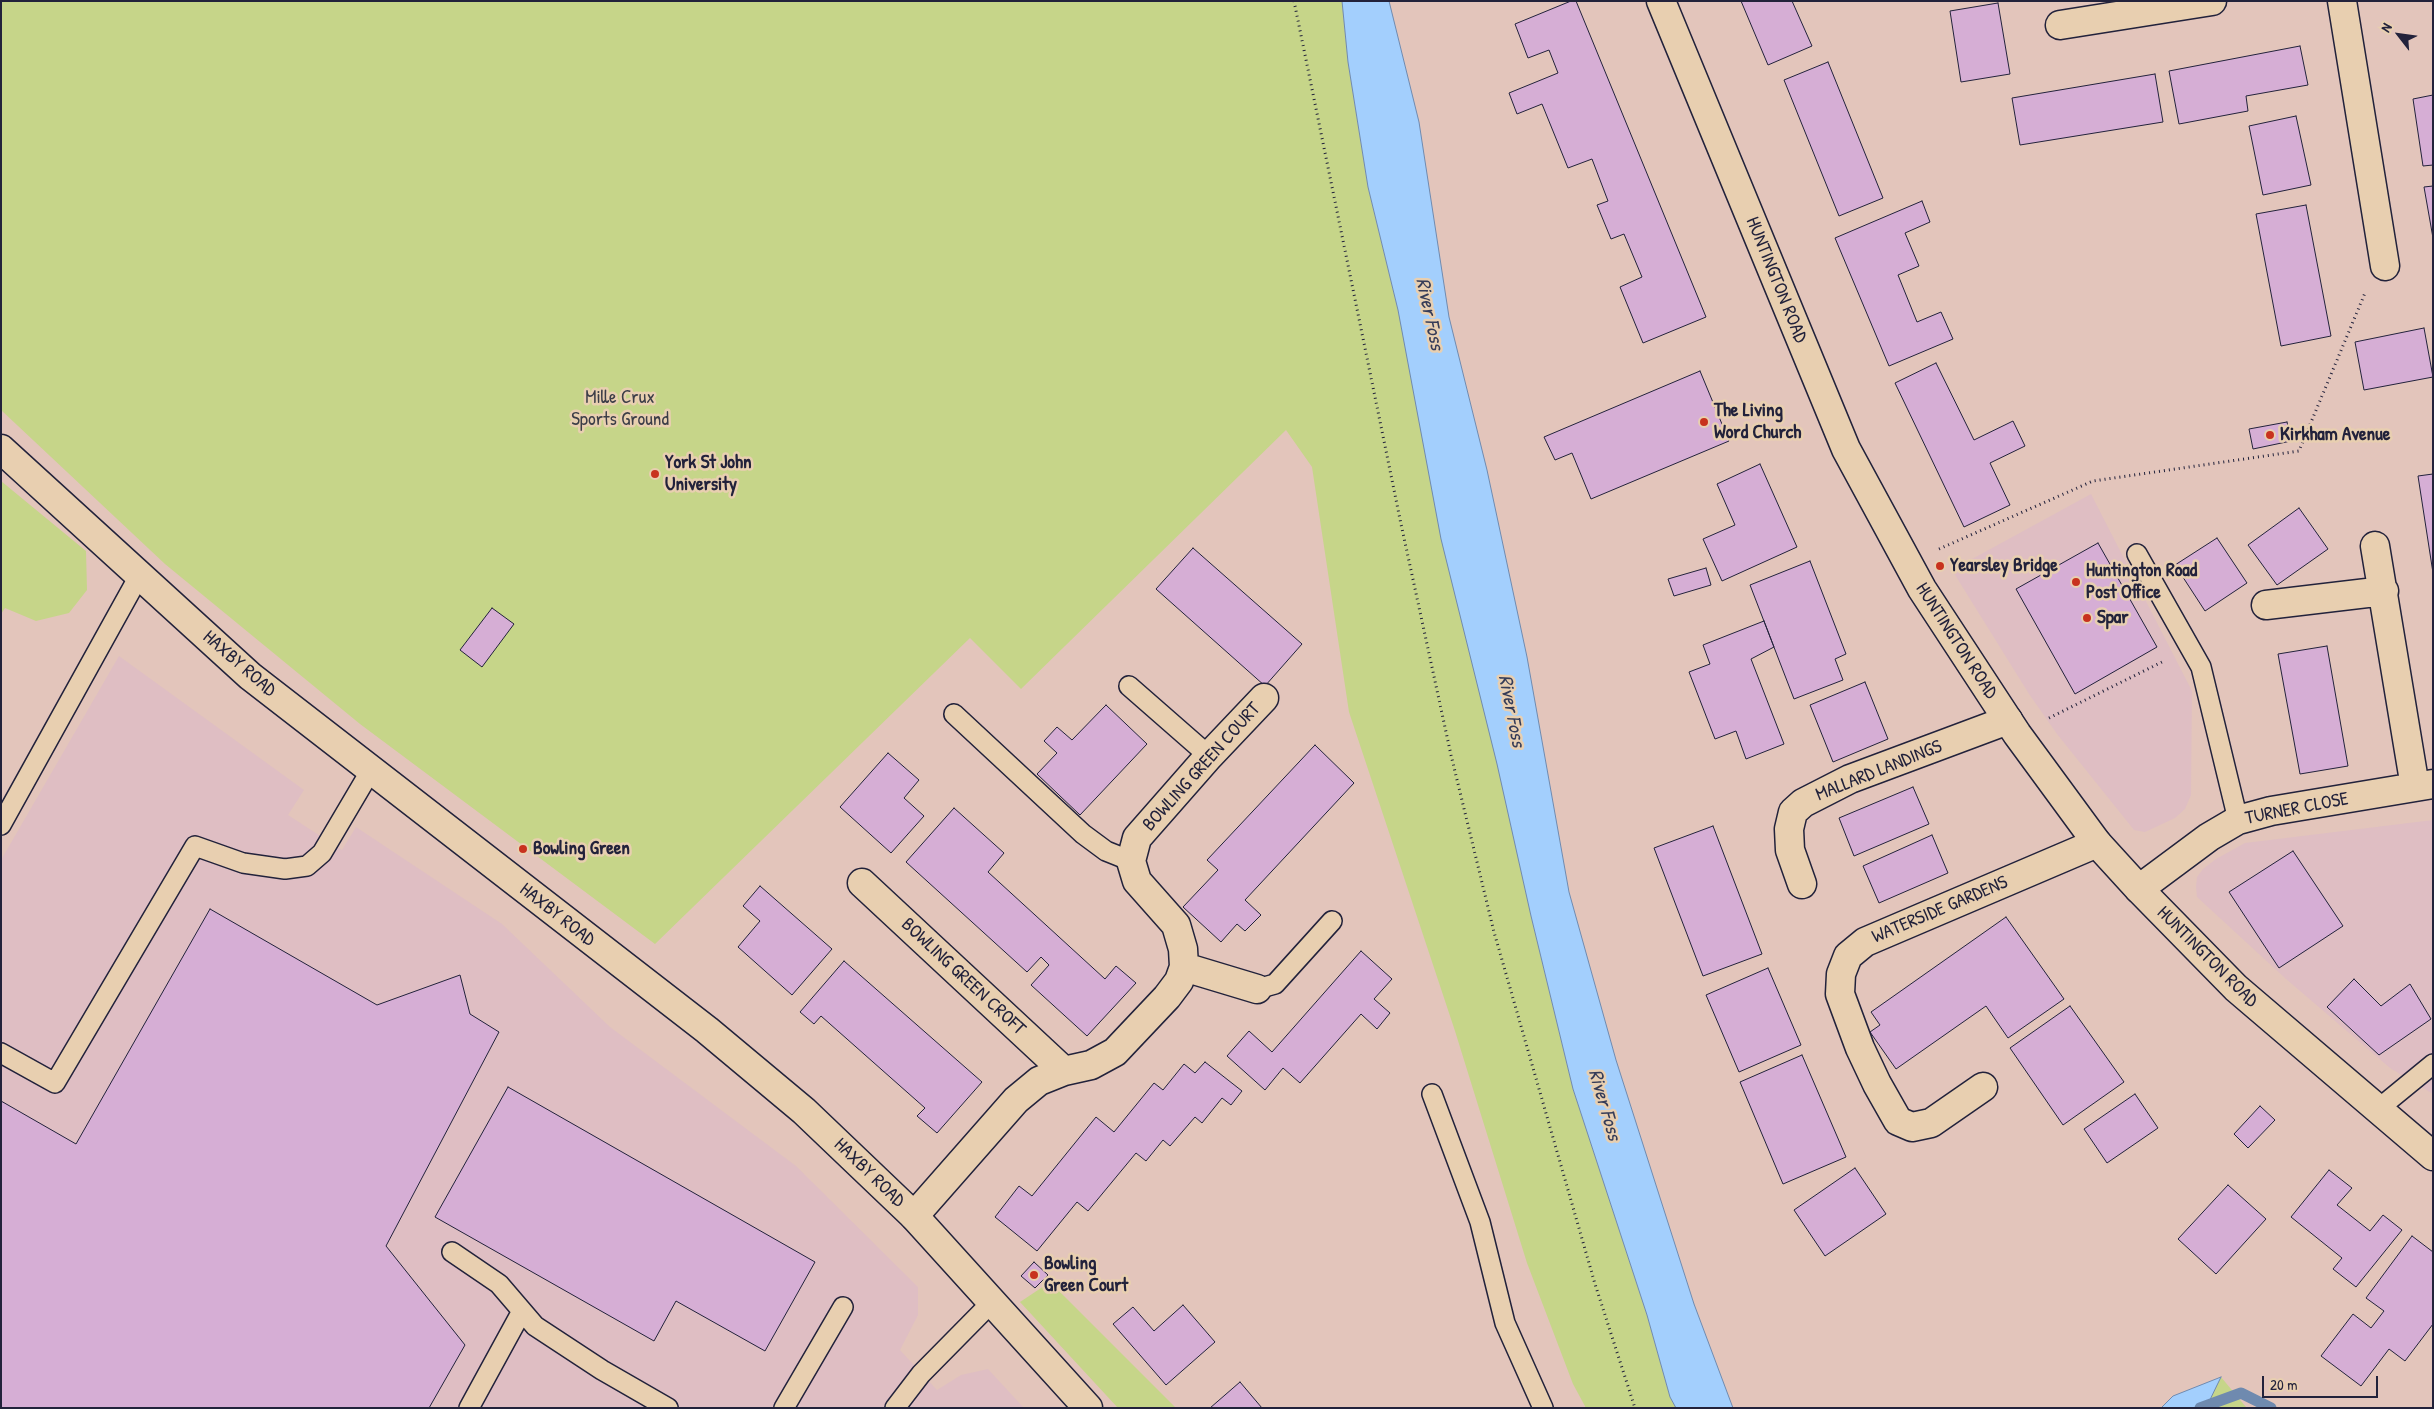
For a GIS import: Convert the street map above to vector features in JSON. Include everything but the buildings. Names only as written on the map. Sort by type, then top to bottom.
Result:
[{"type":"street","name":"HUNTINGTON ROAD","points":[[1661,1],[1846,449],[1907,564],[2013,727],[2097,842],[2139,889],[2236,988],[2433,1156]]},
{"type":"street","points":[[2060,25],[2212,1]]},
{"type":"street","points":[[2342,1],[2385,266]]},
{"type":"street","name":"HAXBY ROAD","points":[[1,449],[250,676],[714,1036],[804,1111],[914,1216],[1088,1408]]},
{"type":"street","name":"TURNER CLOSE","points":[[2139,889],[2209,837],[2238,820],[2271,811],[2424,786],[2375,546]]},
{"type":"street","points":[[2266,605],[2384,591]]},
{"type":"street","name":"BOWLING GREEN COURT","points":[[1132,861],[1137,838],[1209,756],[1264,698]]},
{"type":"street","name":"MALLARD LANDINGS","points":[[1802,884],[1790,850],[1789,829],[1793,812],[1803,803],[1850,779],[2013,727]]},
{"type":"street","name":"WATERSIDE GARDENS","points":[[1983,1087],[1931,1124],[1912,1127],[1898,1121],[1876,1084],[1840,994],[1841,974],[1848,956],[1865,942],[2097,842]]},
{"type":"street","points":[[914,1216],[1016,1100],[1039,1081],[1064,1071],[1091,1065],[1115,1052],[1180,981],[1184,967],[1183,949],[1176,924],[1136,881],[1132,861]]},
{"type":"street","name":"BOWLING GREEN CROFT","points":[[862,883],[1064,1071]]},
{"type":"street","points":[[1184,967],[1257,989]]},
{"type":"lane","points":[[2137,554],[2201,667],[2238,820]]},
{"type":"lane","points":[[1,825],[140,576]]},
{"type":"lane","points":[[1128,686],[1209,756]]},
{"type":"lane","points":[[954,714],[1083,834],[1106,852],[1132,861]]},
{"type":"lane","points":[[1,1053],[55,1083],[195,846],[244,863],[285,869],[307,866],[322,853],[371,770]]},
{"type":"lane","points":[[1257,989],[1274,984],[1332,920]]},
{"type":"lane","points":[[2377,1110],[2433,1064]]},
{"type":"lane","points":[[1432,1094],[1480,1222],[1506,1323],[1543,1408]]},
{"type":"lane","points":[[452,1252],[500,1284],[535,1326],[602,1370],[668,1408]]},
{"type":"lane","points":[[895,1408],[921,1374],[993,1301]]},
{"type":"lane","points":[[784,1408],[843,1307]]},
{"type":"lane","points":[[469,1408],[522,1311]]},
{"type":"path","points":[[1294,1],[1401,524],[1451,755],[1494,932],[1595,1284],[1636,1408]]},
{"type":"path","points":[[1907,564],[2093,481],[2299,452],[2363,294],[2385,266]]},
{"type":"path","points":[[2013,727],[2191,647]]},
{"type":"shaded area","points":[[2091,494],[2192,691],[2191,795],[2185,809],[2175,818],[2145,832],[2134,830],[2057,734],[2029,694],[1952,570]]},
{"type":"shaded area","points":[[119,656],[304,790],[288,815],[342,850],[356,827],[502,924],[610,1027],[796,1166],[918,1287],[918,1315],[900,1350],[937,1390],[961,1375],[988,1369],[1024,1408],[1,1408],[1,860]]},
{"type":"shaded area","points":[[2433,820],[2433,1094],[2390,1068],[2286,979],[2197,897],[2196,887],[2197,877],[2203,869],[2216,859],[2245,843]]},
{"type":"green space","name":"Mille Crux Sports Ground","points":[[1,1],[1342,1],[1348,62],[1368,187],[1398,310],[1531,916],[1573,1089],[1647,1315],[1670,1397],[1676,1408],[1586,1408],[1573,1384],[1527,1263],[1455,1031],[1349,712],[1312,467],[1286,430],[1021,689],[970,638],[655,944],[360,724],[165,564],[1,410]]},
{"type":"green space","points":[[1,481],[86,551],[87,590],[69,613],[36,621],[5,608],[1,614]]},
{"type":"green space","points":[[1050,1282],[1176,1408],[1118,1408],[1020,1302]]},
{"type":"green space","points":[[2221,1377],[2246,1407],[2250,1408],[2200,1408]]},
{"type":"water","name":"River Foss","points":[[1342,1],[1389,1],[1419,122],[1449,317],[1487,470],[1527,657],[1569,892],[1616,1060],[1694,1304],[1733,1408],[1676,1408],[1670,1397],[1647,1315],[1573,1089],[1531,916],[1497,764],[1441,539],[1398,310],[1368,187],[1348,62]]},
{"type":"water","points":[[2221,1377],[2206,1408],[2161,1408],[2173,1396]]},
{"type":"waterway","points":[[2200,1408],[2241,1393],[2271,1408]]},
{"type":"place","name":"The Living Word Church","points":[[1704,422]]},
{"type":"place","name":"Kirkham Avenue","points":[[2270,435]]},
{"type":"place","name":"York St John University","points":[[655,474]]},
{"type":"place","name":"Yearsley Bridge","points":[[1940,566]]},
{"type":"place","name":"Huntington Road Post Office","points":[[2076,582]]},
{"type":"place","name":"Spar","points":[[2087,618]]},
{"type":"place","name":"Bowling Green","points":[[523,849]]},
{"type":"place","name":"Bowling Green Court","points":[[1034,1275]]}]
